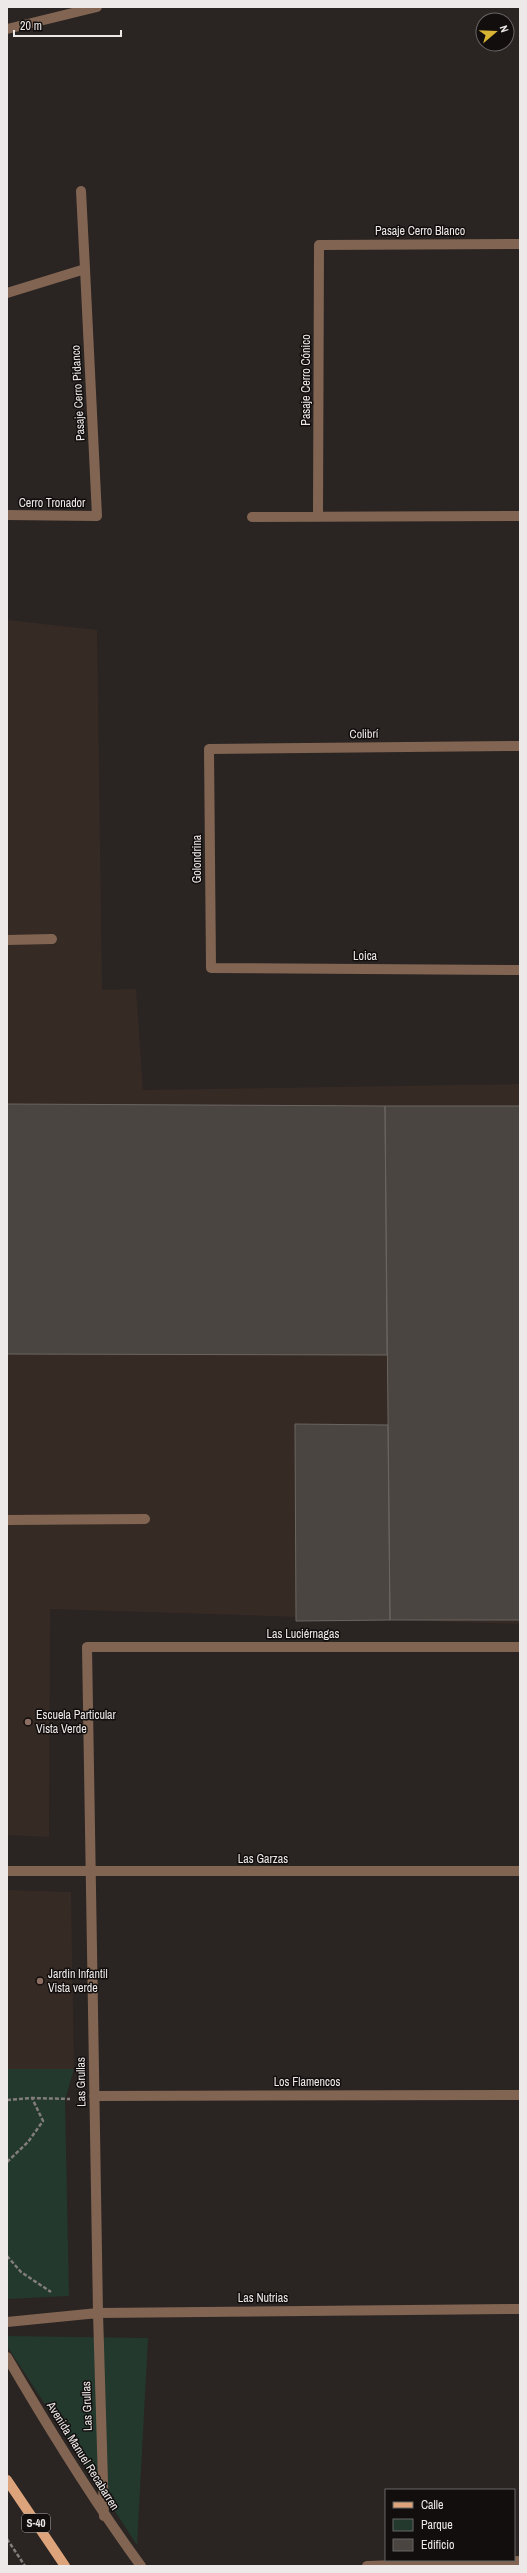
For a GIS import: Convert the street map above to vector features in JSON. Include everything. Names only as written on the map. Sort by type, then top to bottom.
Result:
[{"type":"main road","name":"S-40","points":[[7,2480],[57,2556],[66,2566]]},
{"type":"street","points":[[7,29],[97,7]]},
{"type":"street","name":"Pasaje Cerro Pidanco","points":[[82,192],[97,516]]},
{"type":"street","name":"Pasaje Cerro Blanco","points":[[319,245],[520,244]]},
{"type":"street","name":"Pasaje Cerro Cónico","points":[[318,516],[319,245]]},
{"type":"street","points":[[7,293],[86,269]]},
{"type":"street","name":"Cerro Tronador","points":[[7,516],[97,516]]},
{"type":"street","points":[[252,517],[520,516]]},
{"type":"street","name":"Colibrí","points":[[209,749],[520,746]]},
{"type":"street","name":"Golondrina","points":[[209,749],[210,968]]},
{"type":"street","points":[[7,940],[52,939]]},
{"type":"street","name":"Loica","points":[[210,968],[520,970]]},
{"type":"street","points":[[7,1520],[145,1519]]},
{"type":"street","name":"Las Luciérnagas","points":[[87,1647],[520,1647]]},
{"type":"street","name":"Las Grullas","points":[[87,1647],[98,2313],[104,2516]]},
{"type":"street","name":"Las Garzas","points":[[7,1871],[520,1871]]},
{"type":"street","name":"Los Flamencos","points":[[94,2096],[520,2095]]},
{"type":"street","name":"Las Nutrias","points":[[7,2322],[98,2313],[520,2309]]},
{"type":"street","name":"Avenida Manuel Recabarren","points":[[7,2357],[52,2435],[104,2516],[141,2566]]},
{"type":"street","points":[[367,2566],[485,2564],[520,2561]]},
{"type":"path","points":[[7,2100],[32,2098],[65,2100],[94,2096]]},
{"type":"path","points":[[7,2162],[28,2142],[44,2121],[32,2098]]},
{"type":"path","points":[[7,2256],[26,2276],[58,2296],[80,2314]]},
{"type":"path","points":[[7,2539],[25,2566]]},
{"type":"shaded area","points":[[7,620],[97,630],[102,990],[136,989],[143,1090],[520,1084],[520,1624],[50,1609],[49,1837],[7,1835]]},
{"type":"shaded area","name":"Jardin Infantil Vista verde","points":[[7,1890],[71,1892],[74,2069],[7,2069]]},
{"type":"green space","points":[[7,2069],[74,2069],[65,2100],[69,2296],[7,2299]]},
{"type":"green space","points":[[7,2336],[148,2338],[137,2545],[7,2346]]},
{"type":"building","points":[[7,1104],[385,1106],[387,1355],[7,1354]]},
{"type":"building","points":[[385,1106],[520,1106],[520,1620],[390,1620]]},
{"type":"building","points":[[295,1424],[388,1425],[390,1620],[296,1621]]},
{"type":"place","name":"Escuela Particular Vista Verde","points":[[28,1722]]},
{"type":"place","name":"Jardin Infantil Vista verde","points":[[40,1981]]}]
